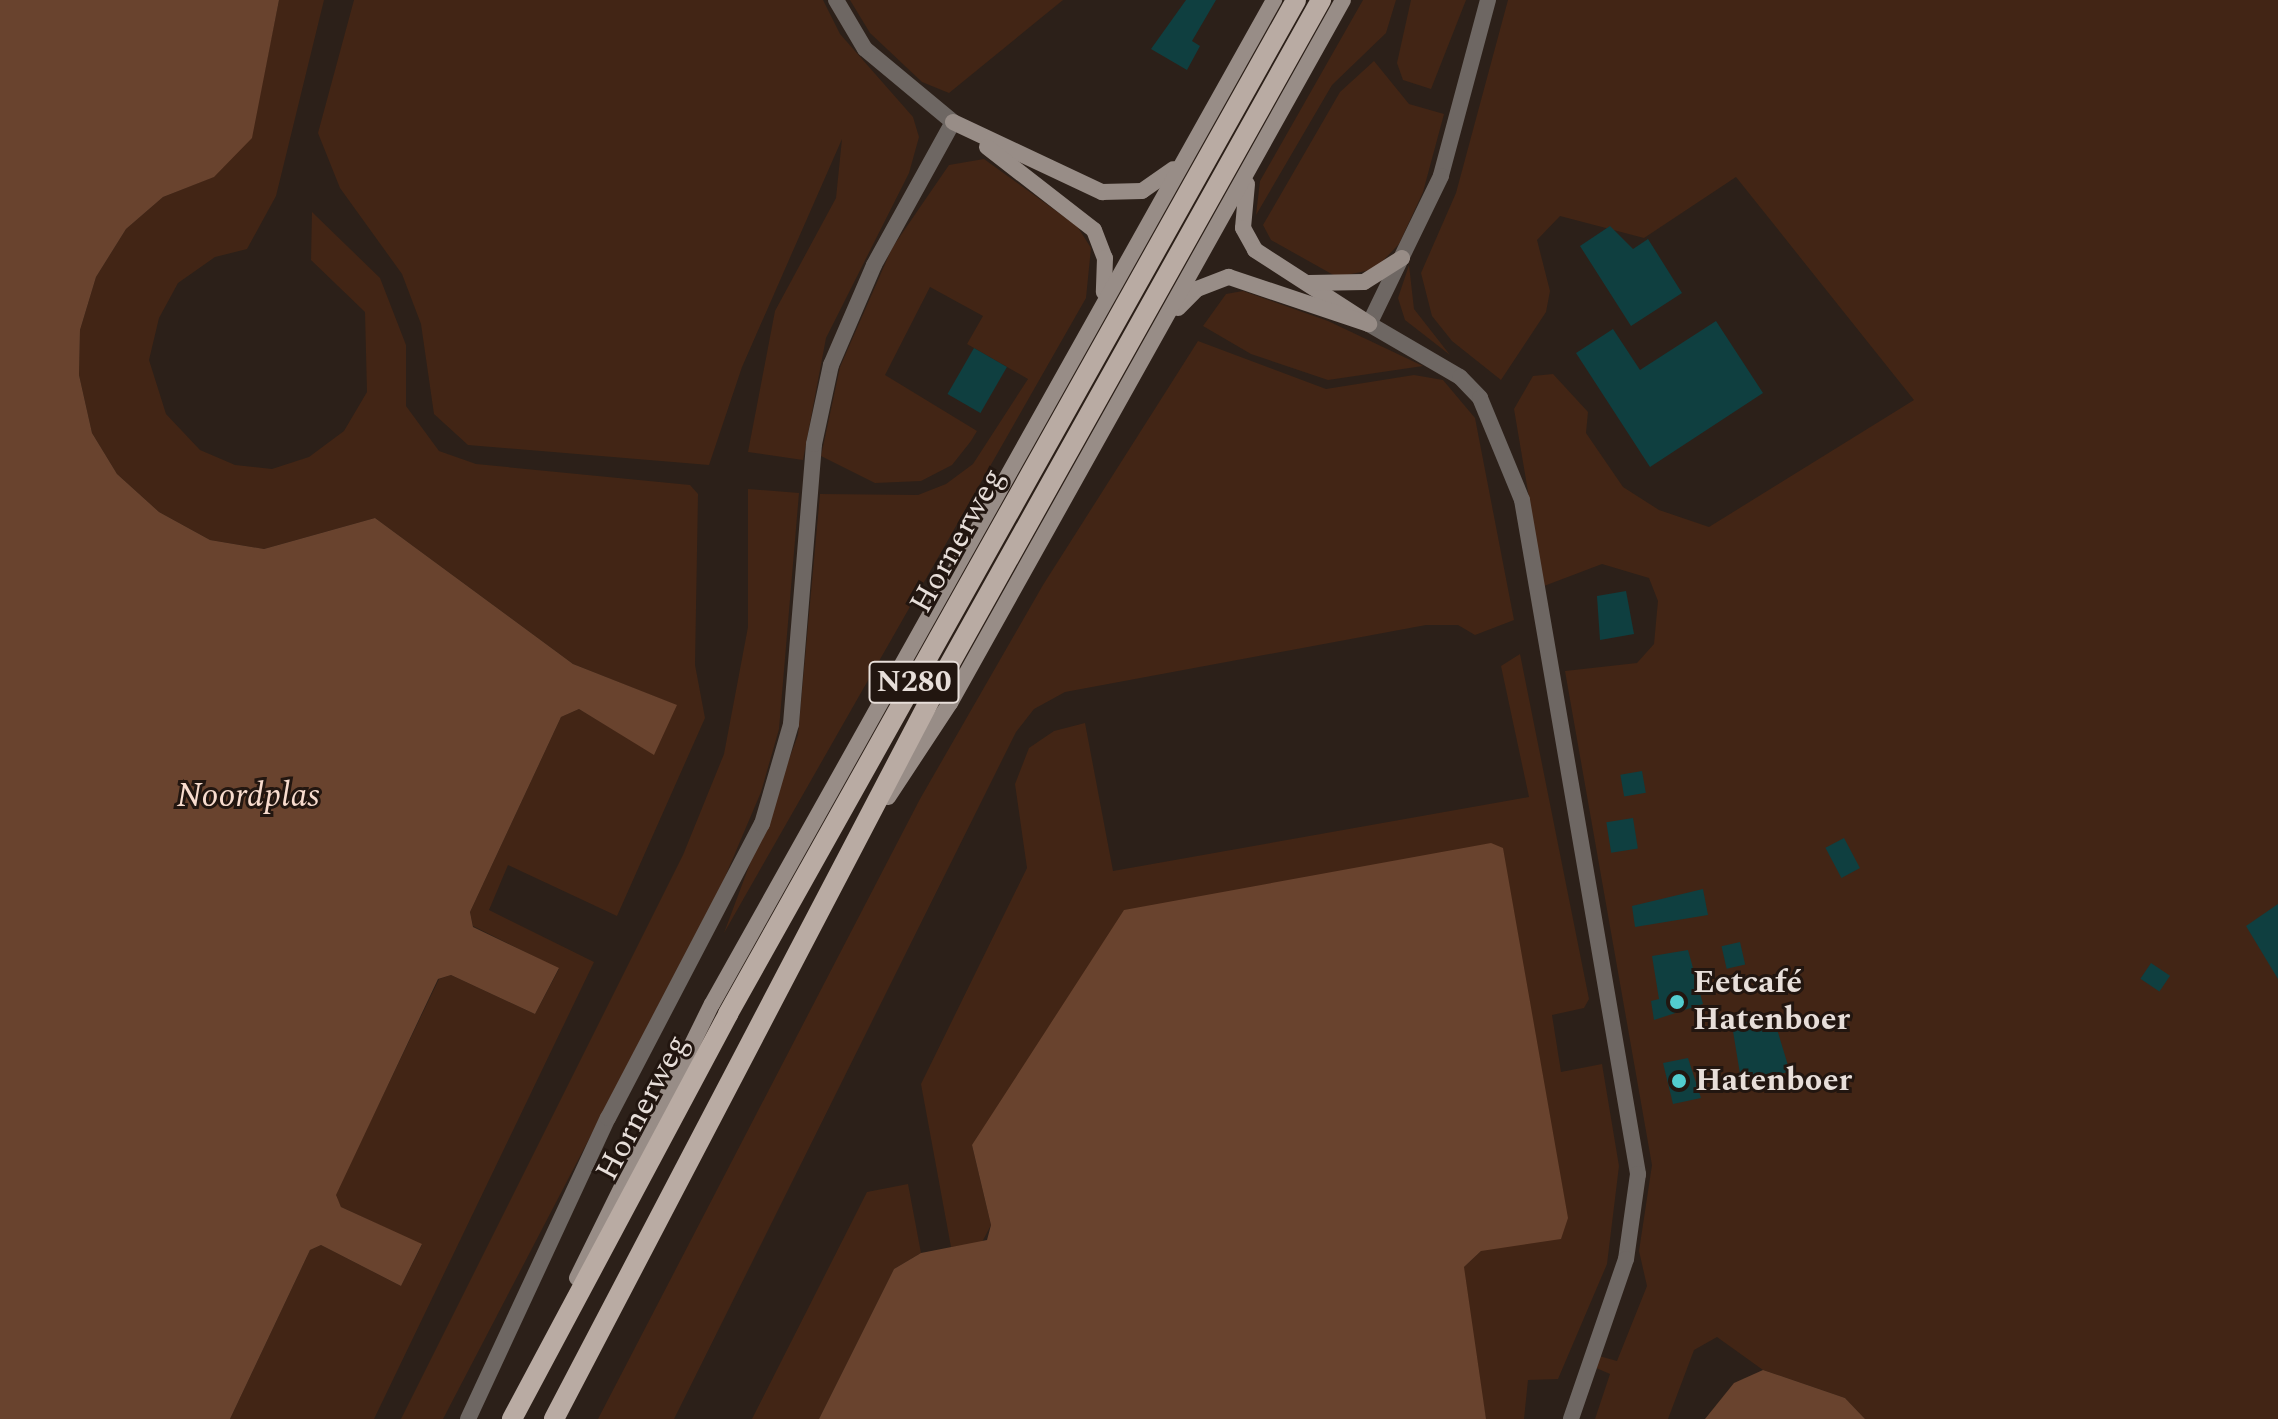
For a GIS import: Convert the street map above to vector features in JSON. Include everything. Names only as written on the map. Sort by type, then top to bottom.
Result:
[{"type":"main road","name":"Hornerweg","points":[[512,1419],[636,1147],[1104,297],[1274,0]]},
{"type":"main road","name":"Hornerweg","points":[[537,1367],[1296,0]]},
{"type":"main road","name":"Hornerweg","points":[[554,1419],[843,866],[1321,0]]},
{"type":"main road","name":"Hornerweg","points":[[843,866],[950,703],[1343,0]]},
{"type":"main road","points":[[953,122],[1102,192],[1142,191],[1180,164]]},
{"type":"main road","points":[[953,122],[1094,230],[1105,258],[1104,297]]},
{"type":"main road","points":[[1253,163],[1242,212],[1248,241],[1369,324]]},
{"type":"main road","points":[[1307,283],[1364,282],[1402,258]]},
{"type":"main road","points":[[1161,327],[1197,289],[1229,277],[1369,324]]},
{"type":"street","points":[[836,0],[865,49],[953,122]]},
{"type":"street","points":[[1488,0],[1441,176],[1369,324],[1460,377],[1480,398],[1508,451],[1522,500],[1638,1174],[1626,1259],[1571,1419]]},
{"type":"street","name":"Hornerweg","points":[[468,1419],[608,1118],[762,824],[791,724],[824,390],[874,265],[953,122]]},
{"type":"shaded area","points":[[279,0],[324,0],[276,196],[247,249],[215,257],[178,283],[159,318],[149,360],[166,414],[200,450],[235,465],[272,469],[309,457],[344,431],[367,392],[365,312],[311,260],[312,212],[380,278],[406,345],[406,406],[439,451],[476,464],[690,485],[698,494],[695,665],[705,718],[617,916],[508,865],[489,910],[594,962],[374,1419],[230,1419],[310,1250],[321,1245],[401,1286],[422,1245],[341,1207],[335,1195],[439,979],[451,975],[535,1014],[559,969],[473,926],[470,912],[561,717],[579,709],[654,754],[676,705],[573,664],[375,518],[264,549],[210,540],[159,512],[117,474],[92,433],[79,375],[80,330],[96,277],[126,229],[163,197],[213,177],[251,138]]},
{"type":"shaded area","points":[[354,0],[823,0],[840,34],[913,117],[919,137],[909,173],[826,338],[803,460],[748,452],[775,311],[836,198],[842,139],[742,367],[709,465],[468,445],[434,414],[421,324],[402,274],[340,188],[318,133]]},
{"type":"shaded area","points":[[850,0],[1063,0],[949,93],[922,82],[870,33]]},
{"type":"shaded area","points":[[1363,0],[1396,0],[1386,33],[1332,85],[1256,215],[1260,181]]},
{"type":"shaded area","points":[[1411,0],[1466,0],[1431,89],[1403,80],[1397,63]]},
{"type":"shaded area","points":[[1508,0],[2278,0],[2278,1419],[1865,1419],[1845,1398],[1763,1370],[1717,1337],[1694,1350],[1668,1419],[1595,1419],[1610,1374],[1594,1367],[1599,1356],[1617,1361],[1647,1286],[1639,1251],[1652,1165],[1565,671],[1637,663],[1654,644],[1658,601],[1649,578],[1602,564],[1544,586],[1514,409],[1533,376],[1553,374],[1588,412],[1586,433],[1623,487],[1659,510],[1709,527],[1914,400],[1736,177],[1644,238],[1560,216],[1537,240],[1550,291],[1546,312],[1501,380],[1452,341],[1432,316],[1421,273],[1456,193]]},
{"type":"shaded area","points":[[1374,61],[1409,104],[1444,114],[1423,192],[1399,244],[1375,269],[1337,277],[1271,240],[1263,225],[1340,92]]},
{"type":"shaded area","points":[[984,159],[1077,226],[1091,248],[1086,298],[724,933],[798,735],[820,494],[918,495],[946,484],[973,464],[1028,379],[967,344],[983,316],[930,287],[885,375],[977,431],[971,441],[952,465],[921,481],[875,483],[821,456],[840,367],[892,248],[949,165]]},
{"type":"shaded area","points":[[1409,265],[1414,309],[1450,355],[1405,320],[1398,298]]},
{"type":"shaded area","points":[[1243,291],[1328,321],[1423,366],[1328,380],[1251,354],[1203,326],[1226,294]]},
{"type":"shaded area","points":[[1198,341],[1326,389],[1414,375],[1443,380],[1475,418],[1514,620],[1475,635],[1458,625],[1426,625],[1065,692],[1034,709],[1016,732],[674,1419],[598,1419],[920,799],[1043,585]]},
{"type":"shaded area","points":[[748,489],[799,493],[779,729],[761,792],[722,884],[443,1419],[401,1419],[683,855],[724,754],[748,627]]},
{"type":"shaded area","points":[[1520,654],[1589,999],[1584,1008],[1552,1015],[1561,1072],[1602,1064],[1619,1166],[1607,1264],[1558,1379],[1528,1380],[1524,1419],[1486,1419],[1461,1282],[1464,1267],[1481,1251],[972,1145],[991,1225],[981,1244],[951,1247],[921,1084],[1027,868],[1015,784],[1029,748],[1054,731],[1085,723],[1113,871],[1529,797],[1501,666]]},
{"type":"shaded area","points":[[908,1184],[921,1253],[894,1269],[819,1419],[752,1419],[867,1192]]},
{"type":"water","name":"Noordplas","points":[[0,0],[279,0],[252,138],[214,177],[163,197],[126,229],[96,277],[80,330],[79,375],[92,433],[117,474],[159,512],[210,540],[264,549],[375,518],[573,664],[677,705],[654,755],[579,709],[561,717],[470,912],[473,927],[559,968],[535,1014],[451,975],[438,979],[336,1195],[341,1207],[422,1244],[401,1286],[321,1245],[310,1250],[230,1419],[0,1419]]},
{"type":"water","points":[[1491,843],[1503,848],[1568,1218],[1561,1239],[1481,1251],[1464,1267],[1486,1419],[819,1419],[894,1269],[921,1253],[987,1240],[991,1225],[972,1145],[1124,910]]},
{"type":"water","points":[[1763,1370],[1845,1398],[1865,1419],[1705,1419],[1734,1383]]},
{"type":"building","points":[[1186,0],[1216,0],[1192,41],[1200,46],[1187,70],[1151,49]]},
{"type":"building","points":[[1610,226],[1633,249],[1648,239],[1682,293],[1631,326],[1580,246]]},
{"type":"building","points":[[1716,321],[1763,393],[1650,467],[1576,353],[1613,329],[1640,370]]},
{"type":"building","points":[[974,348],[1007,367],[980,413],[948,394]]},
{"type":"building","points":[[1626,591],[1634,634],[1600,640],[1597,596]]},
{"type":"building","points":[[1642,771],[1646,793],[1624,796],[1620,775]]},
{"type":"building","points":[[1633,818],[1638,849],[1611,853],[1606,822]]},
{"type":"building","points":[[1844,838],[1860,868],[1841,878],[1825,848]]},
{"type":"building","points":[[1703,889],[1708,915],[1635,927],[1632,906]]},
{"type":"building","points":[[2278,904],[2278,979],[2246,926]]},
{"type":"building","points":[[1740,942],[1745,964],[1727,969],[1721,946]]},
{"type":"building","points":[[1688,950],[1703,1004],[1654,1020],[1651,1001],[1659,999],[1652,956]]},
{"type":"building","points":[[2151,963],[2170,976],[2159,992],[2140,979]]},
{"type":"building","points":[[1773,1016],[1790,1072],[1741,1080],[1732,1025]]},
{"type":"building","points":[[1688,1058],[1701,1098],[1673,1104],[1663,1063]]},
{"type":"place","name":"Eetcafé Hatenboer","points":[[1677,1002]]},
{"type":"place","name":"Hatenboer","points":[[1679,1081]]}]
